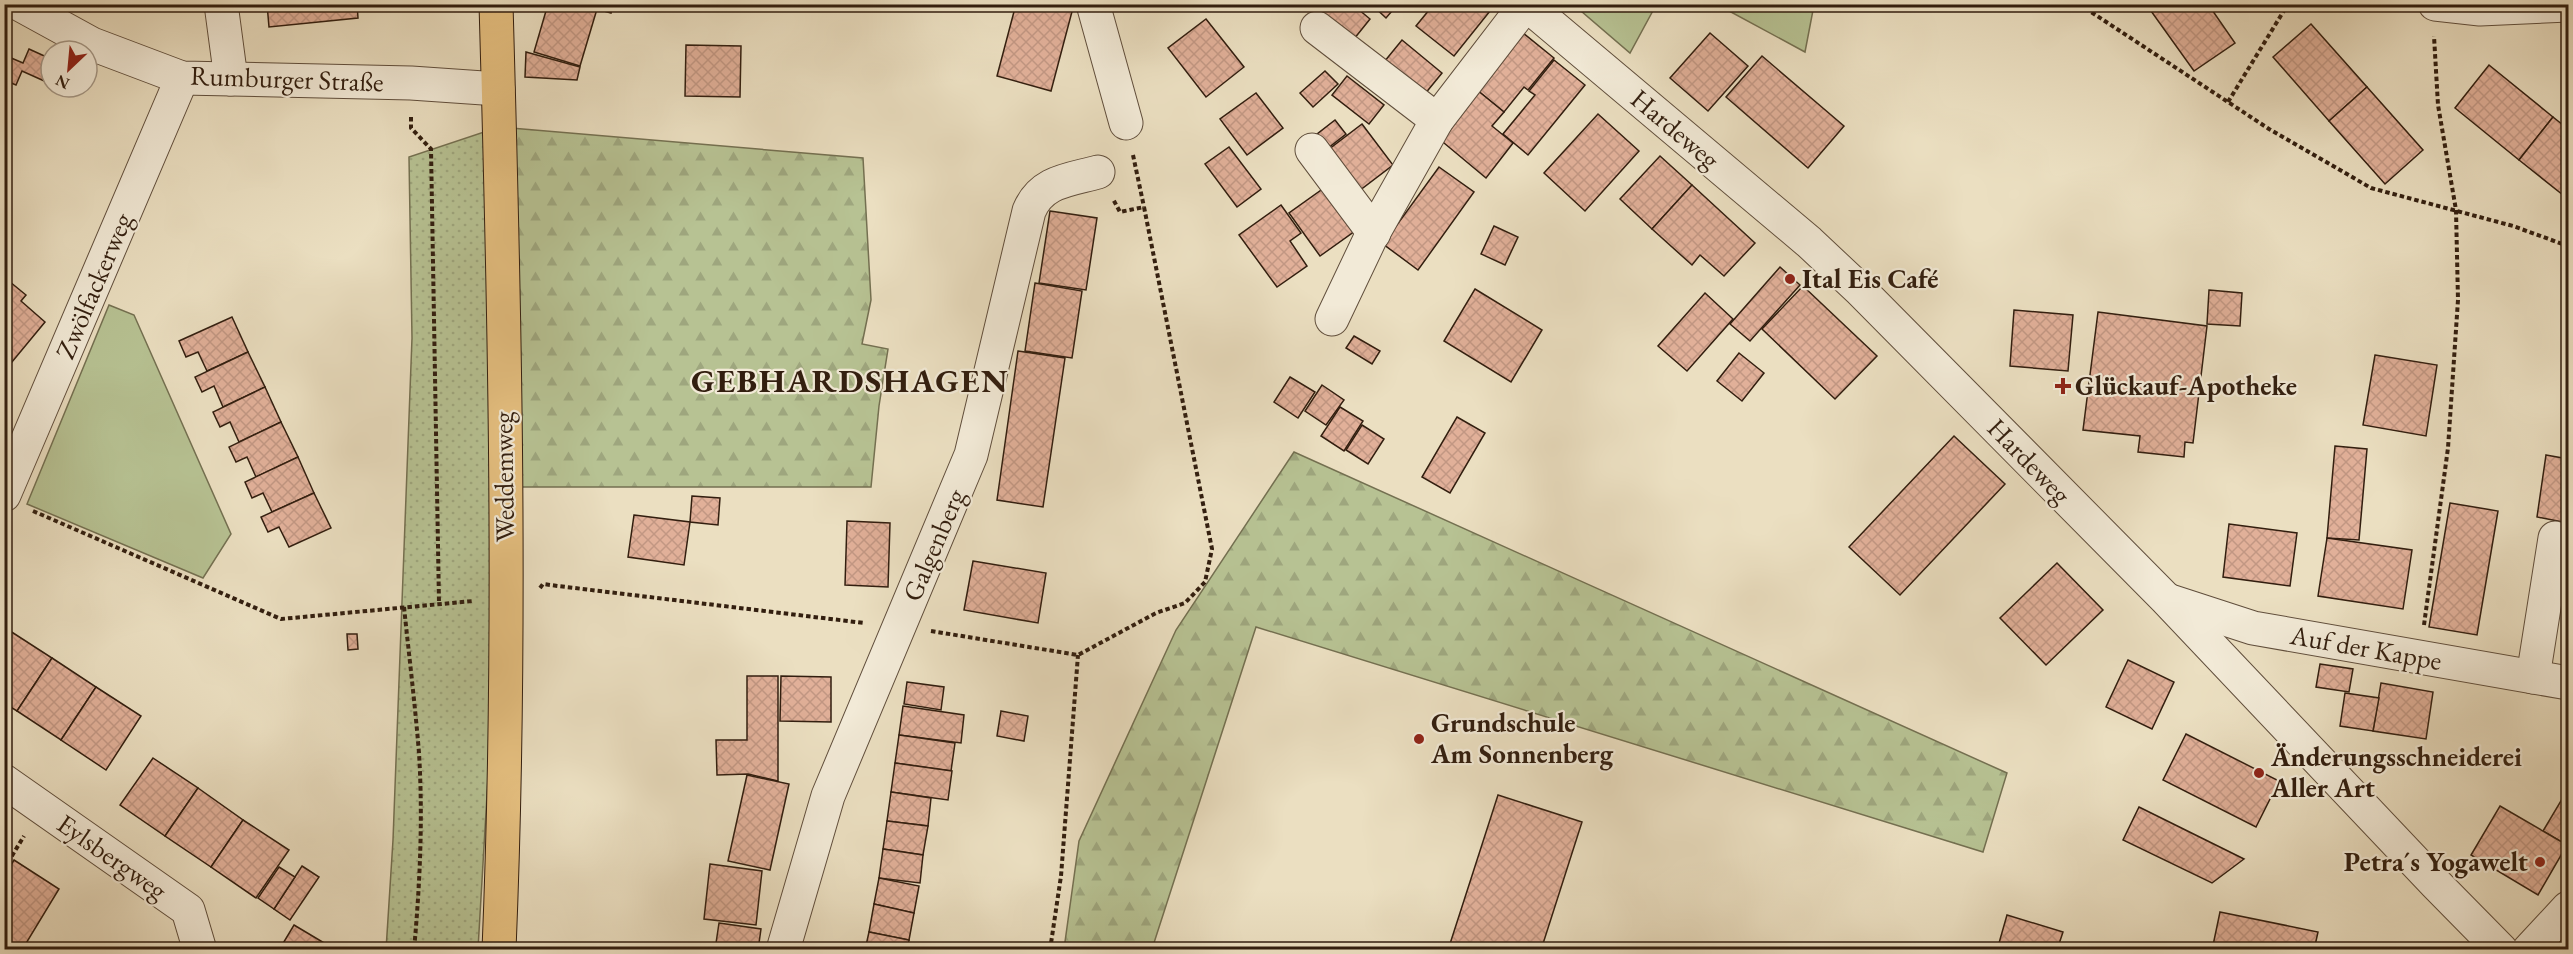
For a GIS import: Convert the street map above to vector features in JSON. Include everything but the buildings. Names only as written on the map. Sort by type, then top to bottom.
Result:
[{"type":"main road","name":"Weddemweg","points":[[496,4],[506,600],[506,773],[499,950]]},
{"type":"street","name":"Rumburger Straße","points":[[19,4],[92,44],[182,78],[411,83],[498,89]]},
{"type":"street","points":[[221,4],[231,79]]},
{"type":"street","points":[[1092,4],[1126,123]]},
{"type":"street","points":[[1332,319],[1374,233],[1437,120],[1526,4]]},
{"type":"street","name":"Hardeweg","points":[[1526,4],[1818,249],[1922,351],[2166,599],[2501,950]]},
{"type":"street","points":[[2434,16],[2480,9],[2568,5]]},
{"type":"street","points":[[1317,28],[1437,120]]},
{"type":"street","name":"Zwölfackerweg","points":[[15,501],[182,78]]},
{"type":"street","points":[[1312,150],[1374,233]]},
{"type":"street","name":"Galgenberg","points":[[783,950],[828,796],[971,455],[1029,211],[1035,195],[1053,184],[1098,172]]},
{"type":"street","points":[[2533,676],[2555,538]]},
{"type":"street","name":"Auf der Kappe","points":[[2166,599],[2253,628],[2568,683]]},
{"type":"street","name":"Eylsbergweg","points":[[4,781],[188,910],[199,947]]},
{"type":"street","points":[[2529,950],[2568,908]]},
{"type":"path","points":[[2079,4],[2228,102],[2371,188],[2513,226],[2568,246]]},
{"type":"path","points":[[2228,102],[2288,4]]},
{"type":"path","points":[[2420,658],[2448,448],[2458,300],[2456,210],[2438,105],[2434,16]]},
{"type":"path","points":[[411,83],[411,128],[431,149],[439,603]]},
{"type":"path","points":[[543,584],[854,620],[878,626],[899,626],[1078,655],[1156,613],[1185,603],[1205,582],[1212,549],[1126,123]]},
{"type":"path","points":[[1098,172],[1120,212],[1144,207]]},
{"type":"path","points":[[15,501],[281,619],[439,603],[506,600]]},
{"type":"path","points":[[405,607],[421,812],[420,879],[414,950]]},
{"type":"path","points":[[1050,950],[1061,876],[1078,655]]},
{"type":"green space","points":[[1574,5],[1656,5],[1630,53]]},
{"type":"green space","points":[[1718,5],[1814,5],[1805,52]]},
{"type":"green space","points":[[499,127],[505,487],[478,949],[386,950],[393,840],[412,338],[409,157]]},
{"type":"green space","points":[[499,127],[863,158],[871,300],[862,344],[888,349],[879,406],[871,487],[505,487]]},
{"type":"green space","points":[[109,305],[134,315],[231,534],[203,578],[27,504]]},
{"type":"green space","points":[[1294,452],[2007,773],[1983,852],[1256,627],[1152,949],[1064,949],[1079,841],[1176,630]]},
{"type":"place","name":"Ital Eis Café","points":[[1790,279]]},
{"type":"place","name":"Glückauf-Apotheke","points":[[2063,386]]},
{"type":"place","name":"Grundschule Am Sonnenberg","points":[[1419,739]]},
{"type":"place","name":"Änderungsschneiderei Aller Art","points":[[2259,773]]},
{"type":"place","name":"Petra´s Yogawelt","points":[[2540,862]]},
{"type":"district","name":"GEBHARDSHAGEN","points":[[850,380]]}]
